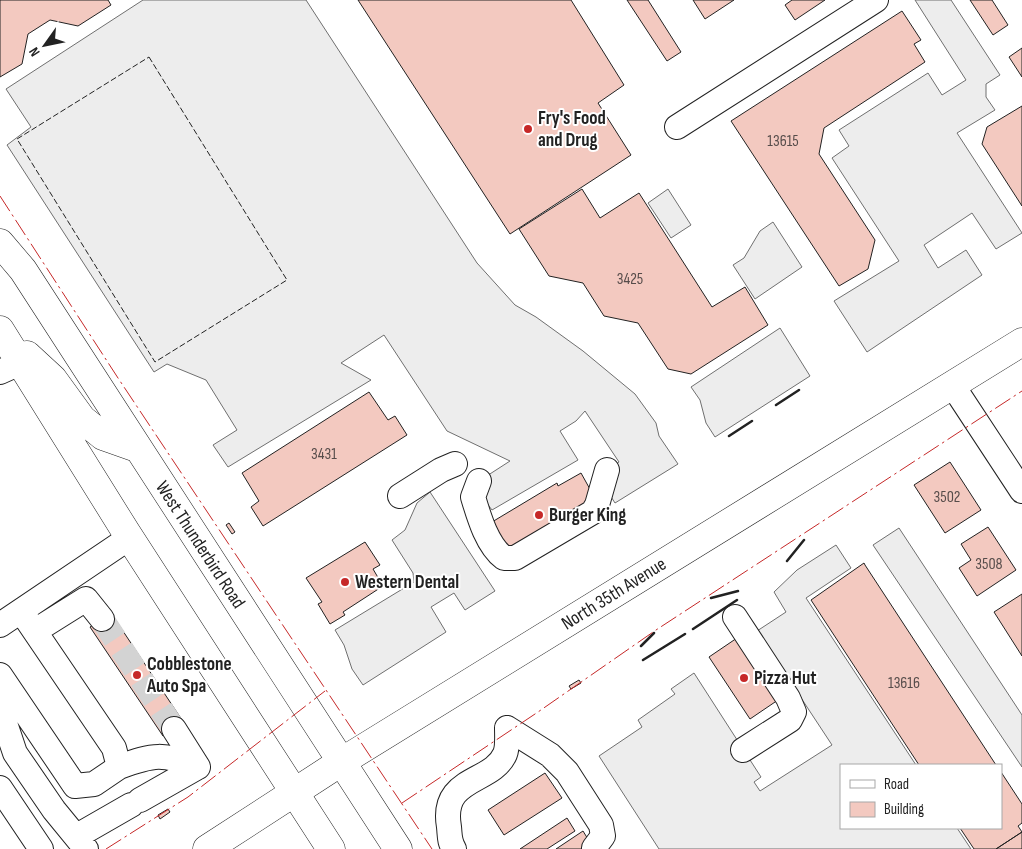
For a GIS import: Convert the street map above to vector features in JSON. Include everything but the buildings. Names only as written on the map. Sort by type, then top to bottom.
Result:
[{"type":"main road","name":"West Thunderbird Road","points":[[0,243],[23,270],[398,849]]},
{"type":"main road","points":[[0,330],[53,380],[82,419],[103,436],[137,448]]},
{"type":"main road","points":[[0,330],[10,367],[130,538],[331,849]]},
{"type":"main road","name":"North 35th Avenue","points":[[207,849],[341,762],[1022,342]]},
{"type":"street","points":[[678,127],[876,0]]},
{"type":"street","points":[[952,386],[1022,491]]},
{"type":"street","points":[[400,496],[441,470],[456,464]]},
{"type":"street","points":[[479,481],[473,497],[489,538],[497,553],[504,558],[515,558],[593,512],[608,470]]},
{"type":"street","points":[[0,625],[130,538]]},
{"type":"street","points":[[35,631],[86,599],[102,620]]},
{"type":"street","points":[[21,611],[114,748],[119,767]]},
{"type":"street","points":[[735,617],[782,689],[794,712],[790,720],[743,750]]},
{"type":"street","points":[[0,675],[75,786],[94,784],[119,767],[148,757],[172,757],[198,767]]},
{"type":"street","points":[[0,708],[15,753],[54,810],[87,845],[136,803],[198,767]]},
{"type":"street","points":[[468,849],[459,835],[452,839],[446,817],[450,803],[458,789],[494,767],[505,755],[507,728],[550,755],[567,772],[601,824],[603,836],[594,848]]},
{"type":"street","points":[[174,729],[198,767]]},
{"type":"street","points":[[0,788],[42,849]]},
{"type":"shaded area","points":[[143,0],[306,0],[477,263],[515,305],[536,317],[583,351],[635,394],[656,423],[659,436],[678,464],[615,503],[603,484],[607,470],[619,462],[585,411],[576,421],[560,431],[578,460],[492,510],[476,489],[479,481],[510,461],[447,431],[384,335],[341,363],[371,380],[228,467],[213,445],[237,430],[206,380],[167,364],[154,372],[7,145],[31,127],[6,89]]},
{"type":"shaded area","points":[[915,0],[951,0],[1000,75],[986,84],[986,97],[995,110],[957,133],[1022,233],[996,249],[972,213],[924,245],[938,268],[966,250],[982,275],[867,352],[834,301],[899,261],[832,158],[849,146],[839,130],[928,73],[942,95],[966,80]]},
{"type":"shaded area","points":[[668,189],[691,225],[671,238],[648,203]]},
{"type":"shaded area","points":[[773,222],[802,267],[755,299],[733,265],[744,258],[760,231]]},
{"type":"shaded area","points":[[780,328],[810,376],[715,437],[706,423],[700,400],[691,387]]},
{"type":"shaded area","points":[[430,492],[495,591],[465,610],[454,593],[431,607],[446,632],[363,685],[352,669],[344,645],[335,630],[414,582],[413,573],[392,540],[405,530],[417,503]]},
{"type":"shaded area","points":[[899,528],[1022,715],[1022,767],[873,545]]},
{"type":"shaded area","points":[[836,545],[851,568],[806,598],[915,764],[840,764],[840,829],[958,829],[971,849],[659,849],[599,756],[642,727],[638,720],[675,694],[671,689],[694,673],[761,777],[754,782],[760,791],[832,745],[757,631],[786,612],[774,592],[797,570]]},
{"type":"tunnel","points":[[102,619],[174,729]]},
{"type":"fence","points":[[149,57],[287,280],[155,362],[17,139],[149,57]]},
{"type":"wall","points":[[776,405],[799,390]]},
{"type":"wall","points":[[729,436],[752,421]]},
{"type":"wall","points":[[787,561],[804,540]]},
{"type":"wall","points":[[711,598],[738,591]]},
{"type":"wall","points":[[693,629],[737,600]]},
{"type":"wall","points":[[641,646],[654,633]]},
{"type":"wall","points":[[643,660],[685,634]]},
{"type":"power","points":[[0,196],[118,378],[432,849]]},
{"type":"power","points":[[402,803],[656,630],[1022,391]]},
{"type":"power","points":[[106,849],[188,797],[325,691]]},
{"type":"place","name":"Fry's Food and Drug","points":[[528,129]]},
{"type":"place","name":"Burger King","points":[[539,515]]},
{"type":"place","name":"Western Dental","points":[[345,582]]},
{"type":"place","name":"Cobblestone Auto Spa","points":[[137,675]]},
{"type":"place","name":"Pizza Hut","points":[[744,678]]}]
